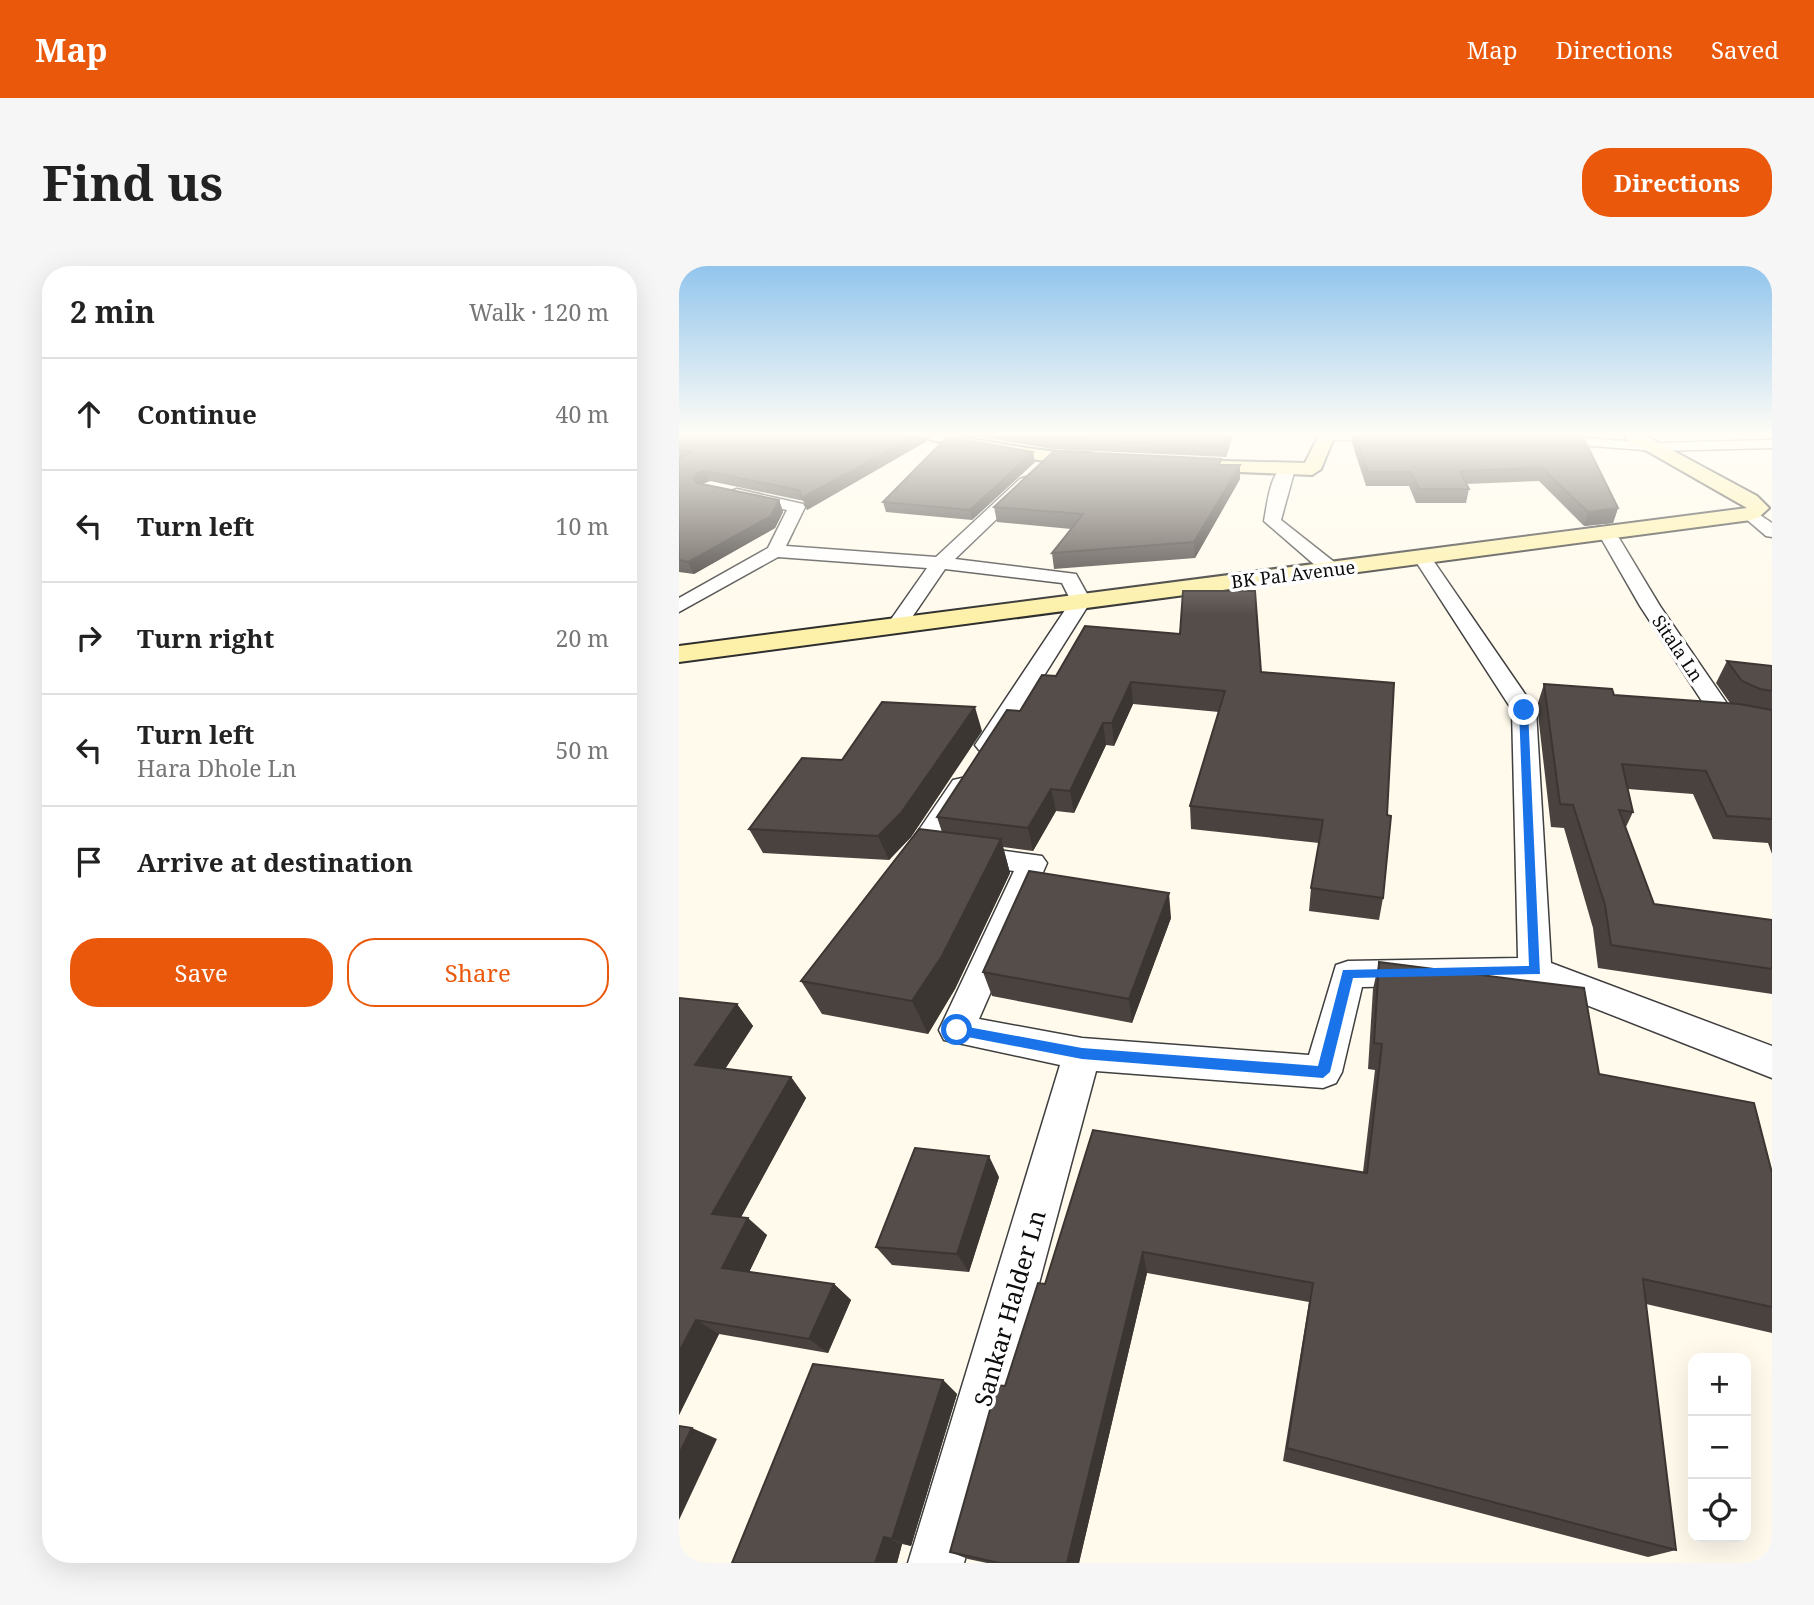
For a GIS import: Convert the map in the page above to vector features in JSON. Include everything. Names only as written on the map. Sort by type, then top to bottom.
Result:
[{"type":"main road","points":[[1742,496],[1761,511]]},
{"type":"main road","name":"BK Pal Avenue","points":[[679,653],[1761,511]]},
{"type":"lane","points":[[679,606],[775,551],[797,507],[743,496]]},
{"type":"lane","points":[[897,625],[940,563],[1011,496]]},
{"type":"lane","points":[[1278,496],[1272,522],[1331,569]]},
{"type":"lane","points":[[1761,511],[1772,532]]},
{"type":"lane","name":"Sitala Ln","points":[[1610,538],[1650,606],[1719,710],[1741,721],[1772,725]]},
{"type":"lane","points":[[775,551],[940,563],[1069,578],[1081,601],[921,849],[1032,863],[957,1030],[1082,1054],[1323,1072],[1348,974],[1535,971],[1772,1062]]},
{"type":"lane","points":[[1422,557],[1524,710],[1535,971]]},
{"type":"lane","name":"Sankar Halder Ln","points":[[936,1563],[1082,1054]]},
{"type":"building","points":[[679,496],[757,496],[779,500],[771,516],[688,562],[679,560]]},
{"type":"building","points":[[889,496],[986,496],[970,510],[883,502]]},
{"type":"building","points":[[1006,496],[1222,496],[1194,542],[1052,553],[1083,514],[994,507]]},
{"type":"building","points":[[1571,496],[1612,496],[1618,508],[1588,512]]},
{"type":"building","points":[[1183,591],[1255,591],[1261,672],[1394,683],[1387,815],[1391,816],[1383,898],[1311,888],[1323,820],[1190,806],[1225,691],[1131,682],[1112,723],[1103,723],[1070,791],[1051,789],[1028,828],[937,817],[1007,710],[1020,711],[1042,675],[1056,676],[1085,626],[1180,634]]},
{"type":"building","points":[[1727,661],[1772,666],[1772,691],[1742,681]]},
{"type":"building","points":[[1544,684],[1612,689],[1614,695],[1739,704],[1772,710],[1772,819],[1727,816],[1706,771],[1622,764],[1633,812],[1619,810],[1654,904],[1772,920],[1772,969],[1611,945],[1605,905],[1573,805],[1560,804]]},
{"type":"building","points":[[882,702],[975,707],[901,813],[878,836],[749,829],[802,758],[842,760]]},
{"type":"building","points":[[919,829],[1001,839],[942,956],[912,1001],[801,981]]},
{"type":"building","points":[[1029,871],[1169,893],[1129,999],[983,972]]},
{"type":"building","points":[[1379,962],[1584,988],[1599,1074],[1754,1103],[1772,1173],[1772,1307],[1643,1279],[1676,1550],[1287,1448],[1313,1283],[1143,1252],[1067,1563],[999,1563],[950,1552],[997,1385],[1005,1386],[1038,1283],[1045,1284],[1093,1130],[1367,1173],[1382,1044],[1374,1043]]},
{"type":"building","points":[[679,998],[737,1004],[695,1065],[791,1077],[712,1214],[748,1218],[722,1268],[834,1284],[809,1339],[696,1320],[679,1352]]},
{"type":"building","points":[[915,1148],[989,1156],[957,1254],[876,1247]]},
{"type":"building","points":[[813,1364],[943,1380],[892,1539],[884,1537],[875,1563],[732,1563]]},
{"type":"building","points":[[679,1426],[692,1428],[679,1454]]},
{"type":"route","points":[[957,1030],[1082,1054],[1323,1072],[1348,974],[1535,971],[1524,710]]}]
